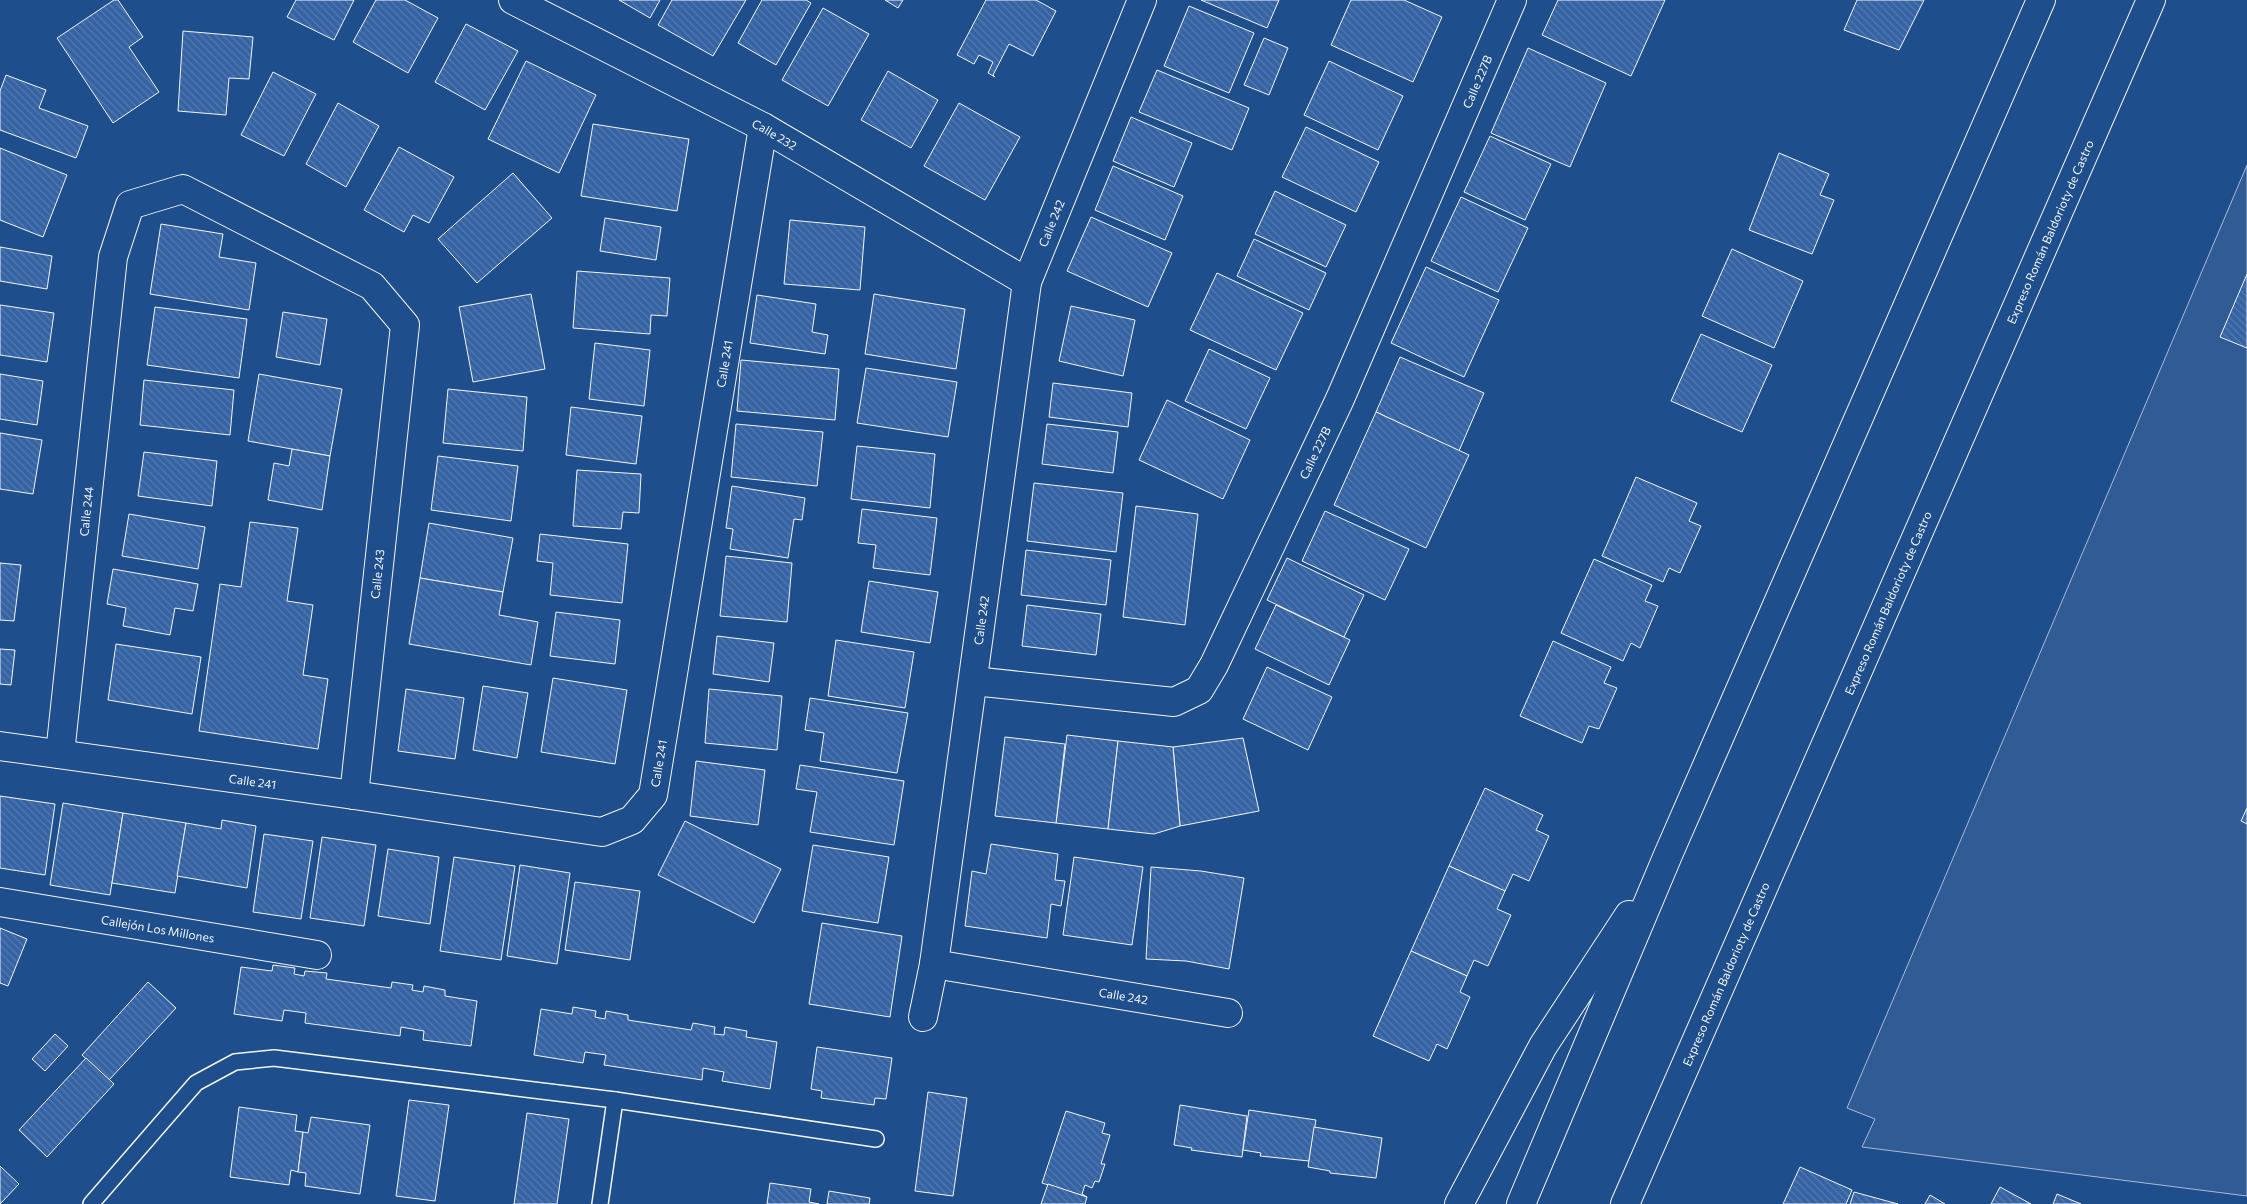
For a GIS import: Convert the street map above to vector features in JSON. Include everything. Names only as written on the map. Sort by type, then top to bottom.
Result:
[{"type":"main road","name":"Calle 232","points":[[513,0],[763,127],[1027,282]]},
{"type":"main road","name":"Calle 242","points":[[1142,0],[1027,282],[934,964],[1228,1013]]},
{"type":"main road","name":"Calle 227B","points":[[973,681],[1174,702],[1199,690],[1214,665],[1340,399],[1512,0]]},
{"type":"main road","points":[[1520,1204],[1668,855],[2041,0]]},
{"type":"main road","name":"Expreso Román Baldorioty de Castro","points":[[1625,1204],[2150,0]]},
{"type":"main road","name":"Calle 241","points":[[0,746],[354,795],[602,832],[632,820],[653,795],[763,127]]},
{"type":"main road","name":"Calle 244","points":[[60,754],[113,257],[130,205],[183,188],[372,286],[405,325],[401,353]]},
{"type":"main road","name":"Calle 243","points":[[354,795],[401,353]]},
{"type":"main road","points":[[1459,1204],[1543,1046],[1668,855]]},
{"type":"main road","name":"Callejón Los Millones","points":[[0,902],[317,955]]},
{"type":"main road","points":[[923,1017],[934,964]]},
{"type":"lane","points":[[91,1204],[196,1083],[235,1062],[274,1058],[615,1100],[876,1138]]},
{"type":"lane","points":[[600,1204],[615,1100]]},
{"type":"shaded area","points":[[2247,165],[2247,1196],[1862,1147],[1875,1119],[1847,1108]]},
{"type":"building","points":[[114,0],[118,0],[143,37],[129,47],[159,92],[113,123],[57,38]]},
{"type":"building","points":[[296,0],[354,0],[334,40],[287,17]]},
{"type":"building","points":[[376,0],[405,0],[438,18],[408,73],[353,42]]},
{"type":"building","points":[[619,0],[660,0],[650,18]]},
{"type":"building","points":[[672,0],[746,0],[713,56],[658,25]]},
{"type":"building","points":[[762,0],[806,0],[811,3],[776,65],[738,43]]},
{"type":"building","points":[[885,0],[903,0],[898,8]]},
{"type":"building","points":[[986,0],[1036,0],[1056,11],[1033,56],[1009,44],[993,75],[995,77],[988,73],[993,62],[979,55],[974,64],[957,55]]},
{"type":"building","points":[[1201,0],[1279,0],[1267,28]]},
{"type":"building","points":[[1351,0],[1404,0],[1442,17],[1413,82],[1331,45]]},
{"type":"building","points":[[1558,0],[1665,0],[1631,76],[1542,35]]},
{"type":"building","points":[[1857,0],[1924,0],[1899,50],[1844,30]]},
{"type":"building","points":[[1189,6],[1254,33],[1229,93],[1164,66]]},
{"type":"building","points":[[823,8],[869,34],[828,106],[782,80]]},
{"type":"building","points":[[466,24],[518,51],[485,110],[435,82]]},
{"type":"building","points":[[183,31],[253,37],[249,79],[229,78],[226,115],[178,111]]},
{"type":"building","points":[[1264,38],[1288,48],[1269,95],[1244,85]]},
{"type":"building","points":[[1528,48],[1606,83],[1570,167],[1491,133]]},
{"type":"building","points":[[526,61],[596,95],[559,173],[488,139]]},
{"type":"building","points":[[1329,61],[1403,96],[1378,150],[1304,115]]},
{"type":"building","points":[[1157,70],[1249,108],[1232,150],[1139,112]]},
{"type":"building","points":[[888,71],[938,100],[911,148],[861,120]]},
{"type":"building","points":[[273,72],[316,94],[284,156],[241,135]]},
{"type":"building","points":[[6,75],[46,90],[39,108],[88,126],[76,158],[0,130],[0,91]]},
{"type":"building","points":[[338,103],[379,126],[346,187],[306,164]]},
{"type":"building","points":[[959,103],[1020,137],[985,200],[924,166]]},
{"type":"building","points":[[1131,117],[1192,143],[1174,187],[1113,161]]},
{"type":"building","points":[[593,124],[689,139],[677,211],[581,196]]},
{"type":"building","points":[[1306,127],[1379,162],[1356,212],[1282,177]]},
{"type":"building","points":[[1490,136],[1551,164],[1525,220],[1464,192]]},
{"type":"building","points":[[399,147],[454,177],[429,223],[413,215],[404,232],[364,210]]},
{"type":"building","points":[[0,148],[67,175],[43,237],[0,220]]},
{"type":"building","points":[[1779,153],[1829,174],[1820,195],[1834,200],[1812,254],[1749,230]]},
{"type":"building","points":[[1113,166],[1183,196],[1165,240],[1095,210]]},
{"type":"building","points":[[513,173],[552,218],[477,283],[438,239]]},
{"type":"building","points":[[1275,191],[1346,225],[1326,267],[1255,234]]},
{"type":"building","points":[[1461,197],[1528,228],[1498,292],[1431,261]]},
{"type":"building","points":[[1091,217],[1172,253],[1148,307],[1067,271]]},
{"type":"building","points":[[605,218],[661,227],[656,260],[600,251]]},
{"type":"building","points":[[790,220],[865,227],[860,290],[784,284]]},
{"type":"building","points":[[161,224],[223,234],[219,257],[256,263],[249,310],[150,294]]},
{"type":"building","points":[[1254,239],[1326,273],[1309,310],[1237,276]]},
{"type":"building","points":[[0,247],[52,256],[47,289],[0,281]]},
{"type":"building","points":[[1732,249],[1803,281],[1774,348],[1702,316]]},
{"type":"building","points":[[1426,267],[1499,300],[1464,377],[1391,343]]},
{"type":"building","points":[[577,271],[670,278],[667,316],[651,315],[650,334],[573,328]]},
{"type":"building","points":[[1217,273],[1303,313],[1276,370],[1190,330]]},
{"type":"building","points":[[2247,274],[2247,348],[2220,337]]},
{"type":"building","points":[[531,294],[545,369],[473,382],[459,307]]},
{"type":"building","points":[[874,294],[965,309],[956,369],[865,354]]},
{"type":"building","points":[[757,295],[816,304],[812,332],[828,335],[825,354],[750,343]]},
{"type":"building","points":[[0,305],[54,313],[47,362],[0,355]]},
{"type":"building","points":[[1071,306],[1135,320],[1123,376],[1059,361]]},
{"type":"building","points":[[155,307],[247,319],[239,378],[147,365]]},
{"type":"building","points":[[283,312],[327,319],[320,365],[276,357]]},
{"type":"building","points":[[1701,334],[1772,365],[1742,432],[1671,401]]},
{"type":"building","points":[[595,343],[650,350],[644,406],[589,399]]},
{"type":"building","points":[[1209,349],[1270,378],[1246,429],[1185,401]]},
{"type":"building","points":[[1400,357],[1484,393],[1459,451],[1376,412]]},
{"type":"building","points":[[741,360],[839,369],[835,420],[737,411]]},
{"type":"building","points":[[866,368],[957,382],[948,437],[857,423]]},
{"type":"building","points":[[0,374],[43,381],[37,425],[0,419]]},
{"type":"building","points":[[259,374],[342,389],[330,456],[248,441]]},
{"type":"building","points":[[144,380],[234,390],[230,435],[140,425]]},
{"type":"building","points":[[1053,383],[1132,393],[1128,427],[1049,417]]},
{"type":"building","points":[[448,389],[527,397],[523,451],[443,443]]},
{"type":"building","points":[[1167,400],[1250,440],[1223,499],[1139,460]]},
{"type":"building","points":[[571,407],[642,416],[636,464],[566,455]]},
{"type":"building","points":[[1376,412],[1469,455],[1426,548],[1334,505]]},
{"type":"building","points":[[736,424],[823,432],[817,486],[731,477]]},
{"type":"building","points":[[1047,424],[1118,432],[1113,473],[1042,464]]},
{"type":"building","points":[[0,433],[42,440],[33,494],[0,489]]},
{"type":"building","points":[[857,446],[935,454],[930,508],[851,499]]},
{"type":"building","points":[[292,449],[330,456],[322,510],[268,500],[274,463],[289,466]]},
{"type":"building","points":[[144,452],[217,461],[212,506],[138,496]]},
{"type":"building","points":[[438,456],[518,466],[511,521],[431,510]]},
{"type":"building","points":[[577,470],[641,474],[639,513],[623,512],[621,529],[573,526]]},
{"type":"building","points":[[1636,477],[1697,503],[1689,521],[1701,526],[1680,573],[1669,568],[1663,582],[1602,556]]},
{"type":"building","points":[[1034,483],[1123,493],[1116,552],[1027,541]]},
{"type":"building","points":[[732,486],[805,498],[802,520],[794,519],[788,558],[730,549],[733,529],[726,528]]},
{"type":"building","points":[[1136,506],[1198,514],[1185,625],[1123,617]]},
{"type":"building","points":[[862,509],[937,518],[930,575],[873,568],[876,545],[858,543]]},
{"type":"building","points":[[1325,511],[1409,549],[1385,600],[1302,561]]},
{"type":"building","points":[[129,514],[205,527],[198,569],[122,556]]},
{"type":"building","points":[[250,522],[298,528],[287,601],[313,605],[303,675],[328,679],[318,749],[199,731],[220,584],[241,587]]},
{"type":"building","points":[[429,523],[513,538],[503,592],[420,578]]},
{"type":"building","points":[[540,534],[628,544],[622,603],[550,595],[553,563],[537,561]]},
{"type":"building","points":[[1026,550],[1111,560],[1106,605],[1021,595]]},
{"type":"building","points":[[726,556],[792,563],[787,622],[720,616]]},
{"type":"building","points":[[1287,558],[1364,595],[1344,637],[1267,600]]},
{"type":"building","points":[[1594,559],[1652,585],[1645,601],[1658,606],[1640,648],[1631,643],[1623,661],[1561,633]]},
{"type":"building","points":[[0,563],[21,565],[14,621],[0,620]]},
{"type":"building","points":[[113,569],[198,584],[193,611],[175,608],[170,635],[123,626],[126,608],[107,604]]},
{"type":"building","points":[[420,578],[503,592],[499,615],[538,622],[531,665],[409,644]]},
{"type":"building","points":[[869,581],[938,592],[930,643],[861,632]]},
{"type":"building","points":[[1027,605],[1101,614],[1096,655],[1022,646]]},
{"type":"building","points":[[1276,605],[1350,640],[1329,685],[1255,649]]},
{"type":"building","points":[[556,612],[620,620],[615,664],[550,656]]},
{"type":"building","points":[[717,636],[774,643],[769,682],[713,674]]},
{"type":"building","points":[[836,640],[914,652],[905,708],[828,696]]},
{"type":"building","points":[[1553,641],[1611,667],[1604,683],[1617,688],[1599,729],[1589,726],[1582,743],[1520,716]]},
{"type":"building","points":[[116,644],[201,657],[192,714],[108,700]]},
{"type":"building","points":[[0,649],[15,650],[11,685],[0,684]]},
{"type":"building","points":[[1267,667],[1332,697],[1308,750],[1243,719]]},
{"type":"building","points":[[553,678],[627,690],[615,764],[541,752]]},
{"type":"building","points":[[483,686],[528,693],[517,758],[473,750]]},
{"type":"building","points":[[406,689],[464,698],[455,759],[398,751]]},
{"type":"building","points":[[709,689],[782,696],[777,750],[705,743]]},
{"type":"building","points":[[810,698],[908,713],[897,773],[820,761],[824,733],[805,730]]},
{"type":"building","points":[[1067,735],[1118,741],[1108,829],[1056,823]]},
{"type":"building","points":[[1005,737],[1065,744],[1056,823],[995,816]]},
{"type":"building","points":[[1243,738],[1259,811],[1180,826],[1173,747]]},
{"type":"building","points":[[1118,741],[1173,747],[1180,826],[1154,834],[1108,829]]},
{"type":"building","points":[[696,761],[765,770],[758,825],[690,816]]},
{"type":"building","points":[[800,765],[904,781],[894,845],[810,832],[817,792],[796,789]]},
{"type":"building","points":[[1485,788],[1543,815],[1536,830],[1549,836],[1529,881],[1513,874],[1505,891],[1449,866]]},
{"type":"building","points":[[0,796],[55,804],[45,875],[0,868]]},
{"type":"building","points":[[63,803],[123,813],[110,895],[50,885]]},
{"type":"building","points":[[2247,808],[2247,824],[2241,821]]},
{"type":"building","points":[[123,813],[186,823],[175,893],[112,883]]},
{"type":"building","points":[[222,820],[256,826],[247,888],[177,876],[186,823],[221,829]]},
{"type":"building","points":[[685,821],[781,869],[754,923],[658,875]]},
{"type":"building","points":[[264,834],[313,841],[301,919],[253,912]]},
{"type":"building","points":[[322,837],[376,845],[364,926],[310,918]]},
{"type":"building","points":[[991,844],[1058,854],[1055,880],[1065,881],[1061,906],[1051,904],[1047,938],[965,926],[972,871],[986,874]]},
{"type":"building","points":[[813,845],[889,857],[878,923],[802,911]]},
{"type":"building","points":[[388,849],[439,857],[430,924],[378,916]]},
{"type":"building","points":[[454,857],[515,866],[501,960],[440,951]]},
{"type":"building","points":[[1074,857],[1143,867],[1132,945],[1063,935]]},
{"type":"building","points":[[520,865],[570,873],[557,964],[507,956]]},
{"type":"building","points":[[1449,866],[1505,891],[1497,909],[1511,915],[1488,966],[1474,960],[1467,976],[1411,951]]},
{"type":"building","points":[[1151,867],[1201,871],[1244,878],[1229,969],[1186,961],[1146,959]]},
{"type":"building","points":[[575,882],[640,891],[630,960],[565,950]]},
{"type":"building","points":[[822,923],[902,936],[890,1017],[809,1004]]},
{"type":"building","points":[[0,928],[27,939],[8,986],[0,983]]},
{"type":"building","points":[[1411,951],[1467,976],[1460,992],[1470,997],[1447,1049],[1437,1044],[1429,1061],[1373,1036]]},
{"type":"building","points":[[273,965],[295,968],[294,974],[304,976],[305,971],[327,973],[326,979],[391,988],[392,982],[413,985],[412,990],[423,992],[424,986],[445,990],[445,996],[477,1001],[471,1046],[423,1040],[424,1031],[401,1027],[400,1036],[305,1023],[306,1013],[284,1010],[282,1021],[234,1014],[241,967],[272,971]]},
{"type":"building","points":[[148,982],[176,1008],[109,1080],[82,1055]]},
{"type":"building","points":[[573,1007],[596,1011],[595,1017],[605,1019],[606,1011],[628,1015],[628,1020],[691,1030],[693,1023],[715,1027],[714,1034],[724,1035],[725,1027],[747,1031],[746,1037],[777,1042],[770,1089],[722,1081],[724,1072],[703,1068],[702,1080],[604,1065],[606,1055],[585,1052],[583,1063],[534,1055],[541,1009],[572,1014]]},
{"type":"building","points":[[55,1034],[68,1046],[45,1071],[32,1059]]},
{"type":"building","points":[[817,1047],[892,1058],[886,1099],[875,1098],[874,1105],[821,1098],[822,1091],[811,1089]]},
{"type":"building","points":[[86,1058],[114,1084],[47,1157],[19,1130]]},
{"type":"building","points":[[928,1092],[967,1098],[953,1196],[915,1191]]},
{"type":"building","points":[[409,1100],[449,1105],[435,1201],[396,1196]]},
{"type":"building","points":[[1180,1105],[1247,1116],[1242,1157],[1191,1150],[1192,1148],[1174,1145]]},
{"type":"building","points":[[239,1107],[297,1115],[295,1131],[303,1132],[298,1172],[291,1170],[289,1185],[230,1177]]},
{"type":"building","points":[[1249,1110],[1316,1120],[1309,1161],[1260,1156],[1261,1153],[1243,1150]]},
{"type":"building","points":[[1066,1111],[1105,1123],[1102,1133],[1110,1135],[1101,1164],[1105,1164],[1099,1182],[1095,1181],[1092,1188],[1085,1185],[1082,1194],[1087,1197],[1042,1183]]},
{"type":"building","points":[[527,1113],[569,1119],[557,1204],[514,1204]]},
{"type":"building","points":[[311,1117],[370,1125],[360,1194],[305,1186],[306,1173],[298,1172],[303,1132],[308,1133]]},
{"type":"building","points":[[1314,1127],[1382,1138],[1376,1178],[1330,1173],[1330,1171],[1308,1167]]},
{"type":"building","points":[[0,1166],[19,1184],[0,1204]]},
{"type":"building","points":[[1800,1167],[1852,1190],[1846,1204],[1783,1204]]},
{"type":"building","points":[[770,1183],[811,1189],[809,1202],[819,1204],[767,1204]]},
{"type":"building","points":[[1048,1184],[1087,1197],[1085,1204],[1041,1204]]},
{"type":"building","points":[[2000,1187],[2031,1204],[1991,1204]]},
{"type":"building","points":[[829,1191],[870,1198],[869,1204],[827,1204]]},
{"type":"building","points":[[1854,1192],[1898,1204],[1850,1204]]},
{"type":"building","points":[[2057,1194],[2081,1204],[2053,1204]]},
{"type":"building","points":[[1930,1195],[1945,1204],[1925,1204]]}]
